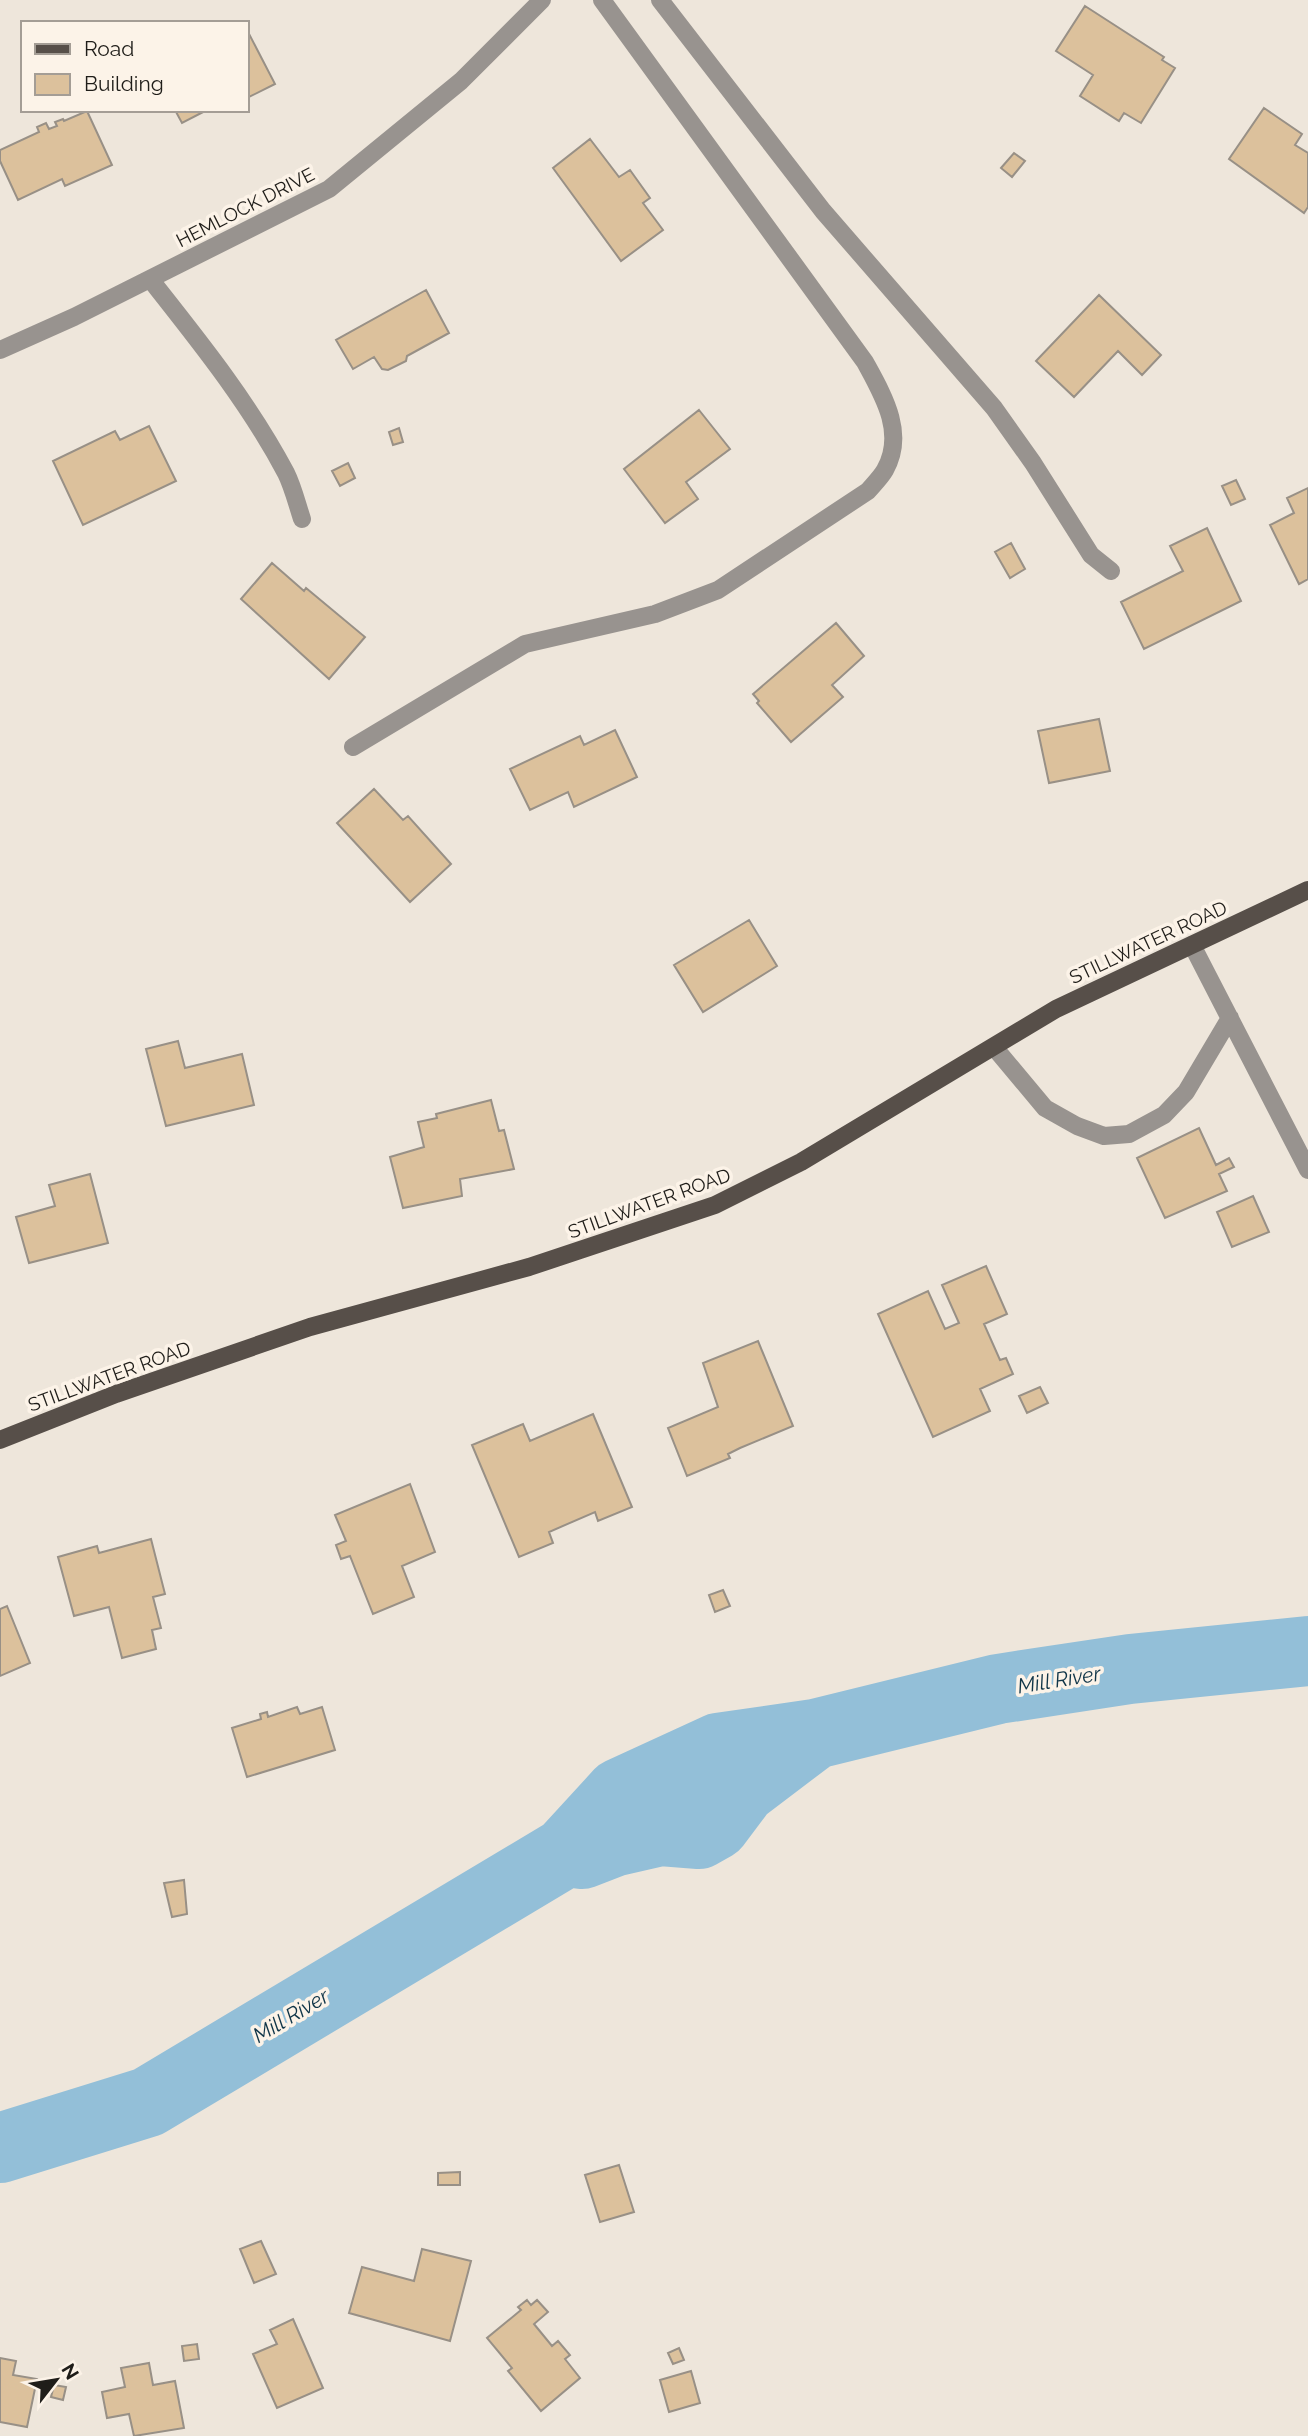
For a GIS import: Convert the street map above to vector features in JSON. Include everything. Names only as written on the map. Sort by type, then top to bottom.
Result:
[{"type":"main road","name":"STILLWATER ROAD","points":[[0,1440],[116,1394],[310,1327],[529,1267],[715,1205],[801,1162],[1056,1009],[1308,890]]},
{"type":"street","name":"HEMLOCK DRIVE","points":[[0,350],[74,317],[328,189],[461,80],[542,0]]},
{"type":"street","points":[[353,747],[524,644],[655,614],[718,590],[868,491],[886,469],[895,440],[887,402],[865,362],[603,0]]},
{"type":"street","points":[[660,0],[823,211],[993,408],[1033,463],[1091,555],[1111,571]]},
{"type":"street","points":[[150,279],[249,411],[287,475],[302,519]]},
{"type":"street","points":[[1192,945],[1308,1170]]},
{"type":"street","points":[[993,1046],[1045,1108],[1077,1126],[1104,1136],[1129,1134],[1164,1115],[1186,1092],[1230,1018]]},
{"type":"building","points":[[1085,6],[1164,57],[1162,60],[1175,68],[1141,123],[1124,113],[1119,121],[1080,96],[1093,75],[1056,51]]},
{"type":"building","points":[[248,32],[275,84],[248,98]]},
{"type":"building","points":[[1264,108],[1302,134],[1295,145],[1308,153],[1308,207],[1304,213],[1229,159]]},
{"type":"building","points":[[87,112],[112,165],[65,186],[62,179],[18,200],[0,161],[0,150],[39,132],[37,127],[46,123],[49,129],[57,126],[55,122]]},
{"type":"building","points":[[176,112],[203,112],[182,123]]},
{"type":"building","points":[[590,139],[619,177],[630,170],[650,198],[643,203],[663,230],[621,261],[553,168]]},
{"type":"building","points":[[1014,153],[1025,161],[1012,177],[1001,168]]},
{"type":"building","points":[[426,290],[449,333],[407,356],[406,361],[388,370],[382,369],[374,357],[353,369],[336,340]]},
{"type":"building","points":[[1099,295],[1161,355],[1142,375],[1118,351],[1074,397],[1036,361]]},
{"type":"building","points":[[699,410],[730,449],[686,482],[698,499],[665,523],[624,469]]},
{"type":"building","points":[[149,426],[176,481],[83,525],[53,461],[115,431],[120,440]]},
{"type":"building","points":[[399,428],[403,442],[393,445],[389,432]]},
{"type":"building","points":[[348,463],[355,478],[340,486],[332,471]]},
{"type":"building","points":[[1236,480],[1245,499],[1231,505],[1222,486]]},
{"type":"building","points":[[1308,488],[1308,579],[1299,584],[1270,525],[1294,513],[1287,498]]},
{"type":"building","points":[[1207,528],[1241,601],[1144,649],[1121,602],[1183,571],[1170,546]]},
{"type":"building","points":[[1011,543],[1025,569],[1010,578],[995,552]]},
{"type":"building","points":[[272,563],[365,637],[329,679],[241,599]]},
{"type":"building","points":[[836,623],[864,656],[832,685],[843,697],[791,742],[757,703],[759,701],[753,694]]},
{"type":"building","points":[[1099,719],[1110,771],[1049,783],[1038,731]]},
{"type":"building","points":[[615,730],[637,777],[574,807],[568,792],[530,810],[510,769],[580,736],[584,745]]},
{"type":"building","points":[[374,789],[403,820],[408,816],[451,864],[410,902],[337,823]]},
{"type":"building","points":[[749,920],[777,966],[703,1012],[674,965]]},
{"type":"building","points":[[178,1041],[185,1068],[242,1054],[254,1105],[166,1126],[146,1049]]},
{"type":"building","points":[[491,1100],[499,1131],[504,1130],[514,1169],[460,1179],[462,1196],[403,1208],[390,1157],[424,1147],[418,1122],[437,1118],[436,1114]]},
{"type":"building","points":[[1199,1128],[1216,1165],[1229,1158],[1234,1167],[1219,1174],[1227,1191],[1165,1218],[1137,1158]]},
{"type":"building","points":[[90,1174],[108,1243],[29,1263],[16,1217],[55,1206],[49,1185]]},
{"type":"building","points":[[1253,1196],[1269,1232],[1232,1247],[1217,1212]]},
{"type":"building","points":[[986,1266],[1007,1314],[984,1324],[1000,1360],[1006,1358],[1013,1374],[980,1389],[990,1411],[933,1437],[878,1314],[928,1291],[945,1329],[959,1323],[942,1285]]},
{"type":"building","points":[[758,1341],[793,1426],[740,1448],[728,1454],[730,1458],[687,1476],[668,1428],[718,1407],[703,1363]]},
{"type":"building","points":[[1040,1387],[1048,1403],[1027,1413],[1019,1396]]},
{"type":"building","points":[[593,1414],[632,1507],[598,1521],[595,1512],[549,1532],[553,1543],[519,1557],[472,1445],[523,1424],[530,1441]]},
{"type":"building","points":[[410,1484],[435,1552],[402,1566],[414,1597],[373,1614],[350,1556],[341,1559],[336,1545],[346,1541],[335,1515]]},
{"type":"building","points":[[151,1539],[165,1594],[153,1597],[161,1628],[152,1630],[156,1649],[122,1658],[109,1607],[74,1616],[58,1557],[97,1546],[99,1553]]},
{"type":"building","points":[[723,1590],[730,1606],[715,1612],[709,1595]]},
{"type":"building","points":[[7,1606],[30,1663],[0,1676],[0,1609]]},
{"type":"building","points":[[297,1707],[300,1714],[322,1707],[335,1750],[247,1777],[232,1728],[261,1719],[260,1714],[267,1712],[268,1717]]},
{"type":"building","points":[[184,1880],[187,1914],[172,1917],[164,1883]]},
{"type":"building","points":[[619,2165],[634,2212],[600,2222],[585,2175]]},
{"type":"building","points":[[460,2172],[460,2185],[438,2185],[438,2173]]},
{"type":"building","points":[[261,2241],[276,2274],[254,2283],[240,2249]]},
{"type":"building","points":[[422,2249],[471,2261],[450,2341],[349,2313],[362,2267],[414,2281]]},
{"type":"building","points":[[527,2300],[531,2305],[537,2300],[548,2312],[534,2324],[552,2346],[558,2341],[570,2355],[565,2359],[580,2378],[541,2411],[508,2371],[512,2368],[487,2338],[521,2310],[518,2307]]},
{"type":"building","points":[[293,2319],[323,2388],[277,2408],[253,2354],[277,2344],[270,2330]]},
{"type":"building","points":[[197,2344],[199,2359],[184,2361],[182,2346]]},
{"type":"building","points":[[679,2348],[684,2360],[673,2364],[668,2353]]},
{"type":"building","points":[[0,2358],[16,2361],[13,2375],[37,2379],[27,2427],[0,2422]]},
{"type":"building","points":[[149,2363],[153,2385],[175,2381],[184,2428],[134,2436],[129,2414],[107,2418],[102,2392],[125,2387],[121,2368]]},
{"type":"building","points":[[691,2371],[700,2403],[669,2412],[660,2380]]},
{"type":"building","points":[[54,2385],[66,2387],[63,2400],[51,2397]]},
{"type":"waterway","name":"Mill River","points":[[0,2148],[148,2102],[566,1852],[620,1793],[718,1748],[815,1734],[998,1689],[1130,1669],[1308,1651]]},
{"type":"waterway","name":"Mill River","points":[[566,1852],[582,1854],[613,1842],[661,1831],[699,1834],[715,1825],[742,1789],[812,1736]]}]
